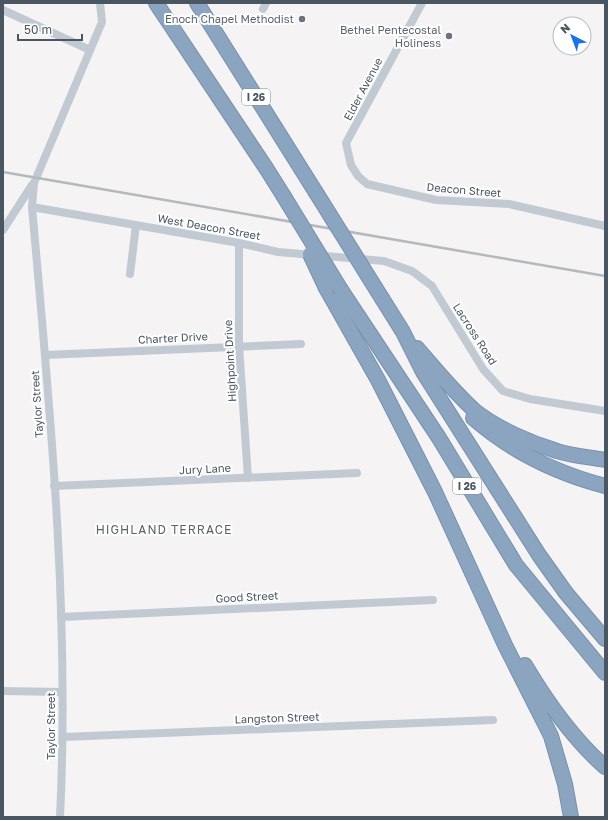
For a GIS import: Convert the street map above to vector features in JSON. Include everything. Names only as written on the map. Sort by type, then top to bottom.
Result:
[{"type":"highway","name":"I 26","points":[[156,3],[266,168],[341,290],[439,438],[516,565],[605,673]]},
{"type":"highway","name":"I 26","points":[[197,3],[403,332],[423,372],[539,555],[566,593],[605,639]]},
{"type":"highway","points":[[283,195],[326,288],[400,422],[435,492],[505,645],[551,736],[565,784],[571,817]]},
{"type":"highway","points":[[403,332],[458,394],[477,412],[495,423],[535,443],[558,452],[605,460]]},
{"type":"highway","points":[[427,360],[446,390],[461,407],[491,433],[523,454],[558,471],[605,486]]},
{"type":"highway","points":[[485,600],[556,713],[570,731],[605,767]]},
{"type":"street","name":"Taylor Street","points":[[60,817],[63,737],[62,617],[45,355],[32,207],[34,183],[102,22],[100,3]]},
{"type":"street","name":"Elder Avenue","points":[[346,143],[422,3]]},
{"type":"street","points":[[3,10],[90,50]]},
{"type":"street","name":"Deacon Street","points":[[346,143],[351,165],[358,176],[367,184],[436,200],[508,204],[605,226]]},
{"type":"street","points":[[3,230],[34,183]]},
{"type":"street","name":"West Deacon Street","points":[[32,207],[239,243],[278,252],[384,261]]},
{"type":"street","points":[[130,274],[136,225]]},
{"type":"street","name":"Highpoint Drive","points":[[239,243],[239,346],[248,478]]},
{"type":"street","name":"Lacross Road","points":[[384,261],[412,271],[432,286],[483,369],[503,391],[530,399],[605,411]]},
{"type":"street","name":"Charter Drive","points":[[45,355],[301,344]]},
{"type":"street","name":"Jury Lane","points":[[54,486],[357,473]]},
{"type":"street","name":"Good Street","points":[[62,617],[433,600]]},
{"type":"street","points":[[3,691],[62,692]]},
{"type":"street","name":"Langston Street","points":[[63,737],[493,720]]},
{"type":"railway","points":[[3,172],[605,276]]},
{"type":"place","name":"Enoch Chapel Methodist","points":[[302,19]]},
{"type":"place","name":"Bethel Pentecostal Holiness","points":[[449,36]]},
{"type":"district","name":"HIGHLAND TERRACE","points":[[164,530]]}]
